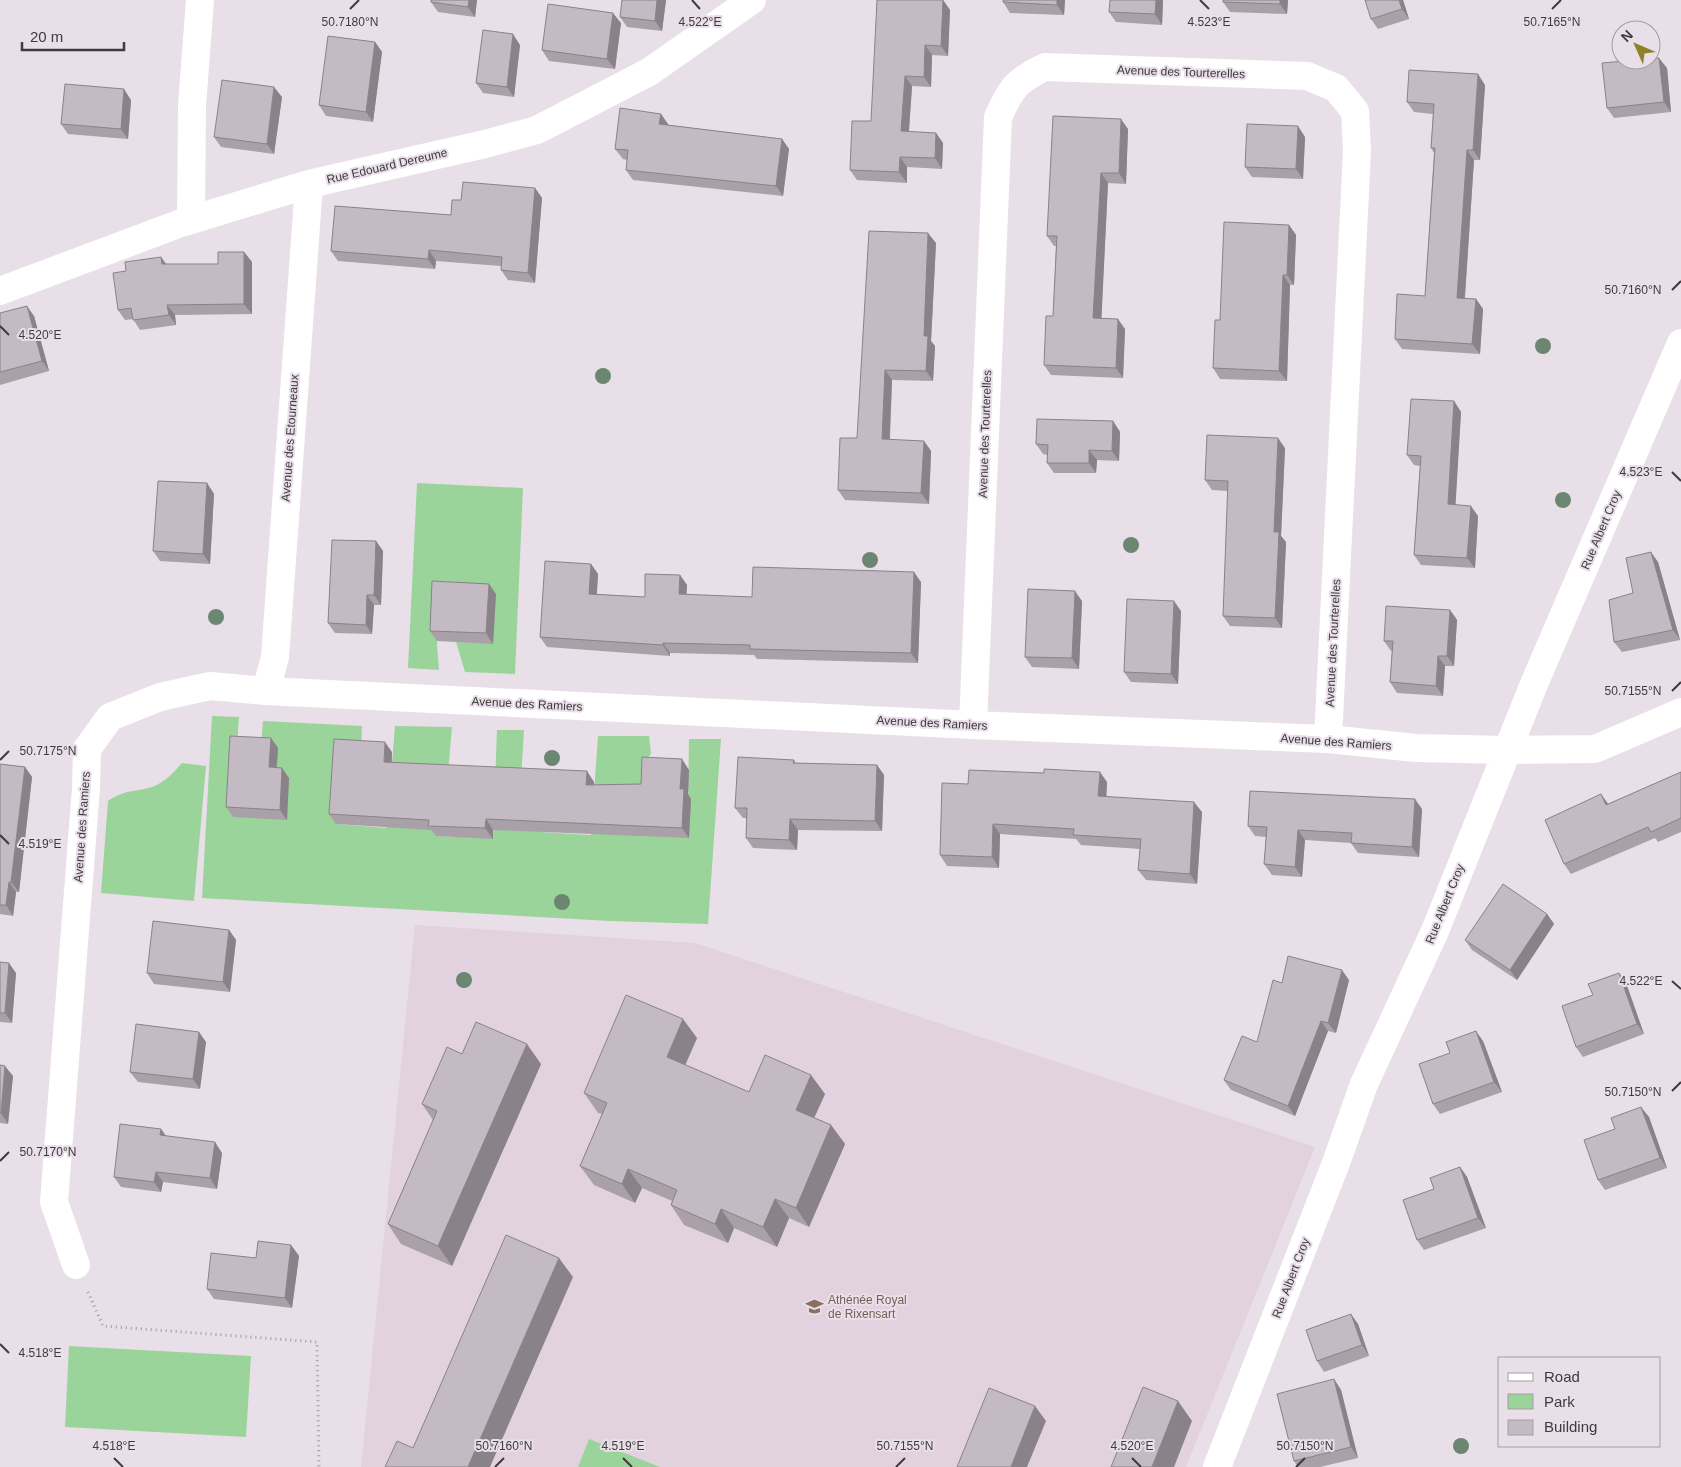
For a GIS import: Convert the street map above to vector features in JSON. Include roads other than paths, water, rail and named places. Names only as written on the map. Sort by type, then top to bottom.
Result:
[{"type":"street","points":[[191,220],[192,106],[200,0]]},
{"type":"street","name":"Rue Edouard Dereume","points":[[0,291],[94,254],[191,220],[309,184],[485,144],[537,130],[650,72],[752,0]]},
{"type":"street","name":"Avenue des Tourterelles","points":[[973,725],[998,116],[1009,93],[1022,78],[1045,67],[1307,76],[1336,88],[1355,111],[1357,144],[1328,739]]},
{"type":"street","name":"Avenue des Etourneaux","points":[[266,691],[275,657],[309,184]]},
{"type":"street","name":"Rue Albert Croy","points":[[1218,1467],[1336,1163],[1364,1084],[1436,931],[1534,684],[1681,343]]},
{"type":"street","name":"Avenue des Ramiers","points":[[76,1264],[54,1202],[86,788],[87,749],[110,717],[160,697],[210,686],[266,691],[973,725],[1328,739],[1416,748],[1508,750],[1595,749],[1681,712]]},
{"type":"place","name":"Athénée Royal de Rixensart","points":[[814,1307]]}]
